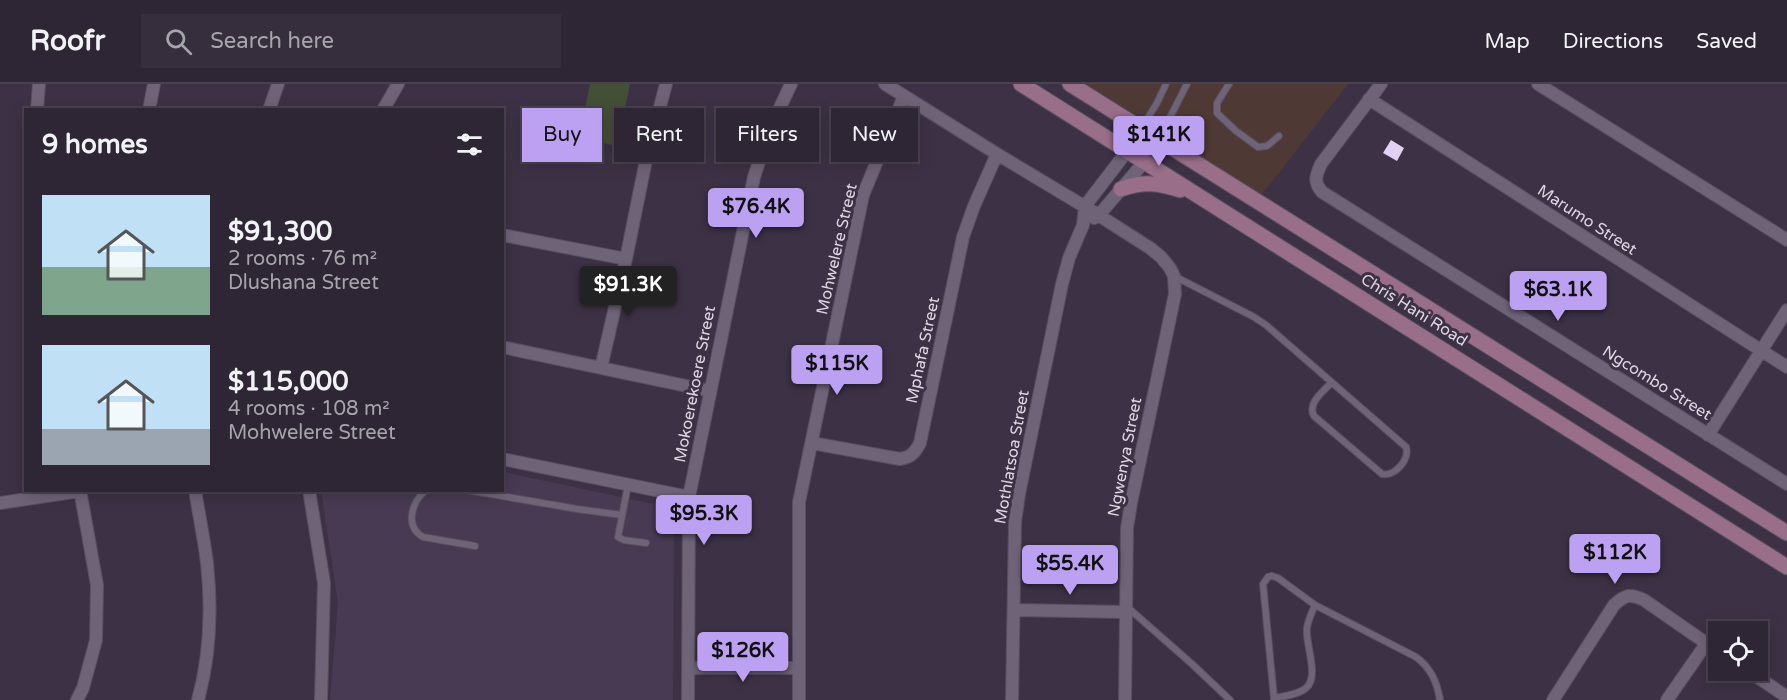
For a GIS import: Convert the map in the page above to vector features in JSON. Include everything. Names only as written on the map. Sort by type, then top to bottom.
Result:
[{"type":"main road","name":"Chris Hani Road","points":[[1021,84],[1787,567]]},
{"type":"main road","name":"Chris Hani Road","points":[[1070,84],[1787,533]]},
{"type":"main road","points":[[1121,189],[1140,183],[1154,183],[1197,195]]},
{"type":"street","points":[[37,108],[39,84]]},
{"type":"street","points":[[149,108],[154,84]]},
{"type":"street","points":[[270,108],[278,84]]},
{"type":"street","points":[[384,108],[398,84]]},
{"type":"street","points":[[601,368],[646,160],[666,84]]},
{"type":"street","name":"Mokoerekoere Street","points":[[688,700],[689,497],[754,177],[770,129],[791,84]]},
{"type":"street","points":[[885,84],[1085,206],[1161,257],[1174,276]]},
{"type":"street","points":[[1369,99],[1381,84]]},
{"type":"street","points":[[1538,84],[1787,240]]},
{"type":"street","name":"Mohwelere Street","points":[[799,700],[799,502],[863,195],[904,96]]},
{"type":"street","name":"Ngcombo Street","points":[[1369,99],[1321,164],[1316,179],[1322,192],[1787,484]]},
{"type":"street","name":"Marumo Street","points":[[1369,99],[1787,367]]},
{"type":"street","points":[[1085,206],[1128,150],[1141,129]]},
{"type":"street","points":[[1083,225],[1099,216],[1159,139]]},
{"type":"street","name":"Mphafa Street","points":[[812,443],[900,459],[912,455],[917,449],[929,404],[963,237],[997,154]]},
{"type":"street","name":"Mothlatsoa Street","points":[[1012,700],[1014,535],[1019,494],[1062,284],[1069,258],[1083,225],[1085,206]]},
{"type":"street","points":[[504,235],[626,260]]},
{"type":"street","name":"Ngwenya Street","points":[[1125,700],[1128,528],[1175,294],[1174,276]]},
{"type":"street","points":[[1708,435],[1787,310]]},
{"type":"street","points":[[504,347],[710,391]]},
{"type":"street","points":[[504,459],[689,497]]},
{"type":"street","points":[[0,502],[73,492]]},
{"type":"street","points":[[77,700],[83,688],[96,640],[97,585],[80,492]]},
{"type":"street","points":[[195,492],[207,563],[209,599],[208,649],[198,700]]},
{"type":"street","points":[[309,492],[324,583],[321,700]]},
{"type":"street","points":[[1553,700],[1614,605],[1628,596],[1644,600],[1706,644],[1667,700]]},
{"type":"street","points":[[1014,610],[1125,609]]},
{"type":"street","points":[[688,668],[798,668]]},
{"type":"street","points":[[1763,681],[1787,697]]},
{"type":"lane","points":[[1141,129],[1166,84]]},
{"type":"lane","points":[[1159,139],[1187,84]]},
{"type":"lane","points":[[1229,84],[1217,103],[1217,113],[1257,147],[1267,146],[1279,136]]},
{"type":"lane","points":[[1174,276],[1266,325],[1406,447],[1407,458],[1393,473],[1382,474],[1314,416],[1311,410],[1312,405],[1331,383]]},
{"type":"lane","points":[[628,484],[617,534],[619,538],[646,543]]},
{"type":"lane","points":[[425,492],[412,513],[412,527],[417,534],[475,546]]},
{"type":"lane","points":[[479,492],[622,515]]},
{"type":"lane","points":[[1315,605],[1307,628],[1307,644],[1313,672],[1309,685],[1298,692],[1274,699],[1263,584],[1268,577],[1272,576],[1315,605],[1422,661],[1434,677],[1440,700]]},
{"type":"lane","points":[[1125,609],[1192,664],[1230,700]]},
{"type":"shaded area","points":[[1079,84],[1348,84],[1260,197]]},
{"type":"shaded area","points":[[504,472],[658,505],[669,513],[674,539],[673,700],[330,700],[338,603],[321,492],[504,492]]},
{"type":"green space","points":[[590,84],[630,84],[625,108],[614,108],[614,145],[602,143],[602,108],[585,108]]},
{"type":"building","points":[[1391,140],[1404,148],[1397,161],[1383,153]]}]
